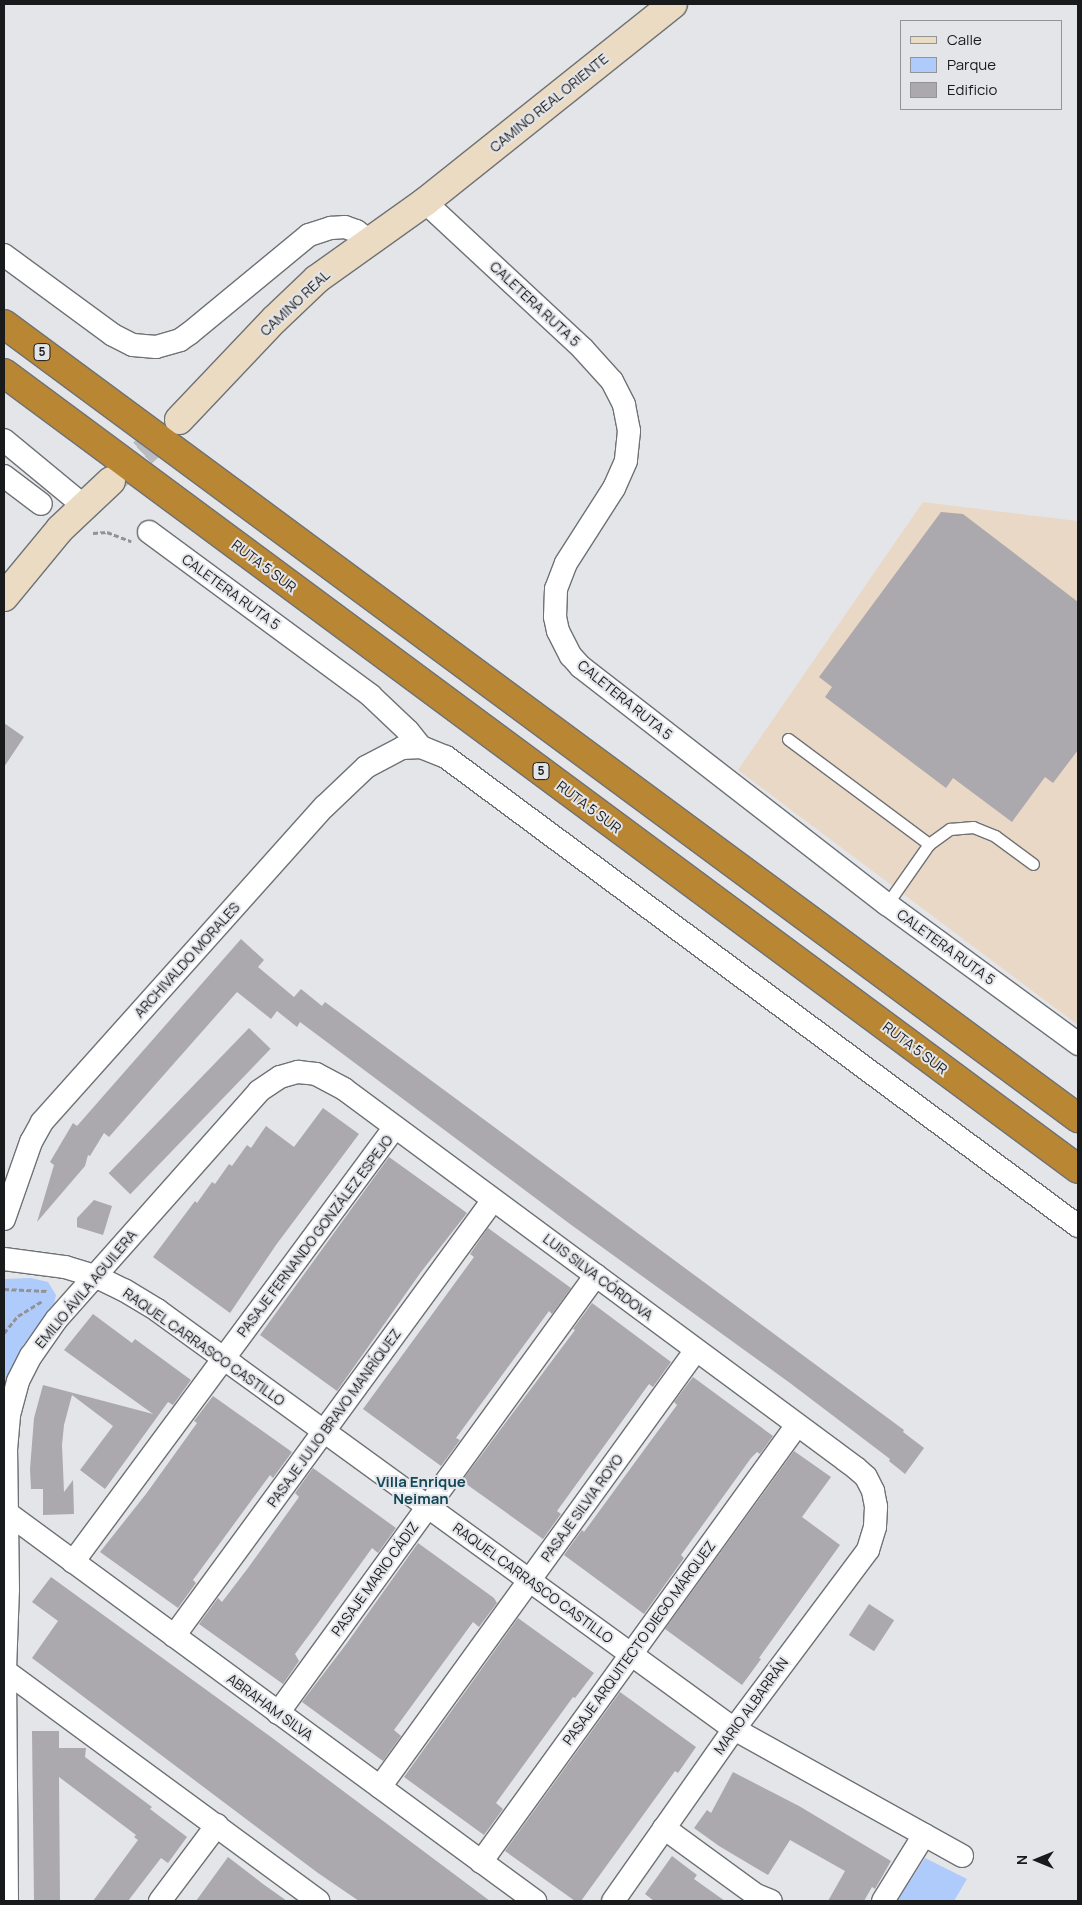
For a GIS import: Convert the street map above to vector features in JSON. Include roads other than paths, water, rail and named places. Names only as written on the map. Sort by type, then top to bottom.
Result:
[{"type":"highway","name":"5","points":[[4,324],[1078,1118]]},
{"type":"highway","name":"RUTA 5 SUR","points":[[4,373],[1078,1169]]},
{"type":"street","name":"CAMINO REAL ORIENTE","points":[[425,202],[673,4]]},
{"type":"street","name":"CAMINO REAL","points":[[179,420],[298,295],[341,261],[371,242],[425,202]]},
{"type":"street","name":"CALETERA RUTA 5","points":[[425,202],[584,349],[612,382],[624,405],[629,431],[626,461],[614,488],[566,563],[556,589],[556,624],[571,656],[581,667],[886,904],[1078,1044]]},
{"type":"street","points":[[4,255],[113,335],[134,345],[156,347],[180,340],[190,333],[309,235],[330,228],[345,227],[356,231],[371,242]]},
{"type":"street","points":[[4,440],[84,506]]},
{"type":"street","points":[[4,476],[41,504]]},
{"type":"street","points":[[4,597],[60,529],[111,481]]},
{"type":"street","name":"CALETERA RUTA 5","points":[[150,532],[370,695],[402,725],[421,747],[446,757],[1078,1226]]},
{"type":"street","name":"ARCHIVALDO MORALES","points":[[4,1220],[31,1142],[42,1122],[330,800],[366,767],[387,754],[402,748],[421,747]]},
{"type":"street","name":"LUIS SILVA CÓRDOVA","points":[[298,1072],[316,1074],[331,1081],[797,1424],[866,1477],[873,1491],[876,1507]]},
{"type":"street","name":"EMILIO ÁVILA AGUILERA","points":[[7,1901],[4,1670],[8,1590],[6,1450],[9,1415],[18,1380],[31,1356],[56,1320],[259,1092],[280,1076],[298,1072]]},
{"type":"street","name":"PASAJE FERNANDO GONZÁLEZ ESPEJO","points":[[73,1562],[396,1127]]},
{"type":"street","name":"PASAJE JULIO BRAVO MANRÍQUEZ","points":[[174,1636],[494,1200]]},
{"type":"street","name":"RAQUEL CARRASCO CASTILLO","points":[[4,1259],[65,1267],[95,1276],[124,1290],[157,1310],[734,1729],[962,1856]]},
{"type":"street","name":"PASAJE MARIO CÁDIZ","points":[[278,1713],[596,1275]]},
{"type":"street","name":"PASAJE SILVIA ROYO","points":[[380,1787],[696,1350]]},
{"type":"street","name":"PASAJE ARQUITECTO DIEGO MÁRQUEZ","points":[[481,1862],[797,1424]]},
{"type":"street","name":"MARIO ALBARRÁN","points":[[612,1901],[734,1729],[868,1550],[875,1527],[876,1507]]},
{"type":"street","name":"ABRAHAM SILVA","points":[[6,1512],[535,1901]]},
{"type":"street","points":[[4,1670],[217,1825],[312,1900]]},
{"type":"street","points":[[160,1901],[217,1825]]},
{"type":"street","points":[[664,1828],[756,1896],[771,1901]]},
{"type":"street","points":[[883,1901],[924,1835]]},
{"type":"lane","points":[[788,739],[928,844]]},
{"type":"lane","points":[[886,904],[928,844],[950,829],[973,826],[995,836],[1033,864]]},
{"type":"tunnel","points":[[111,481],[176,423]]},
{"type":"district","name":"Villa Enrique Neiman","points":[[421,1490]]}]
